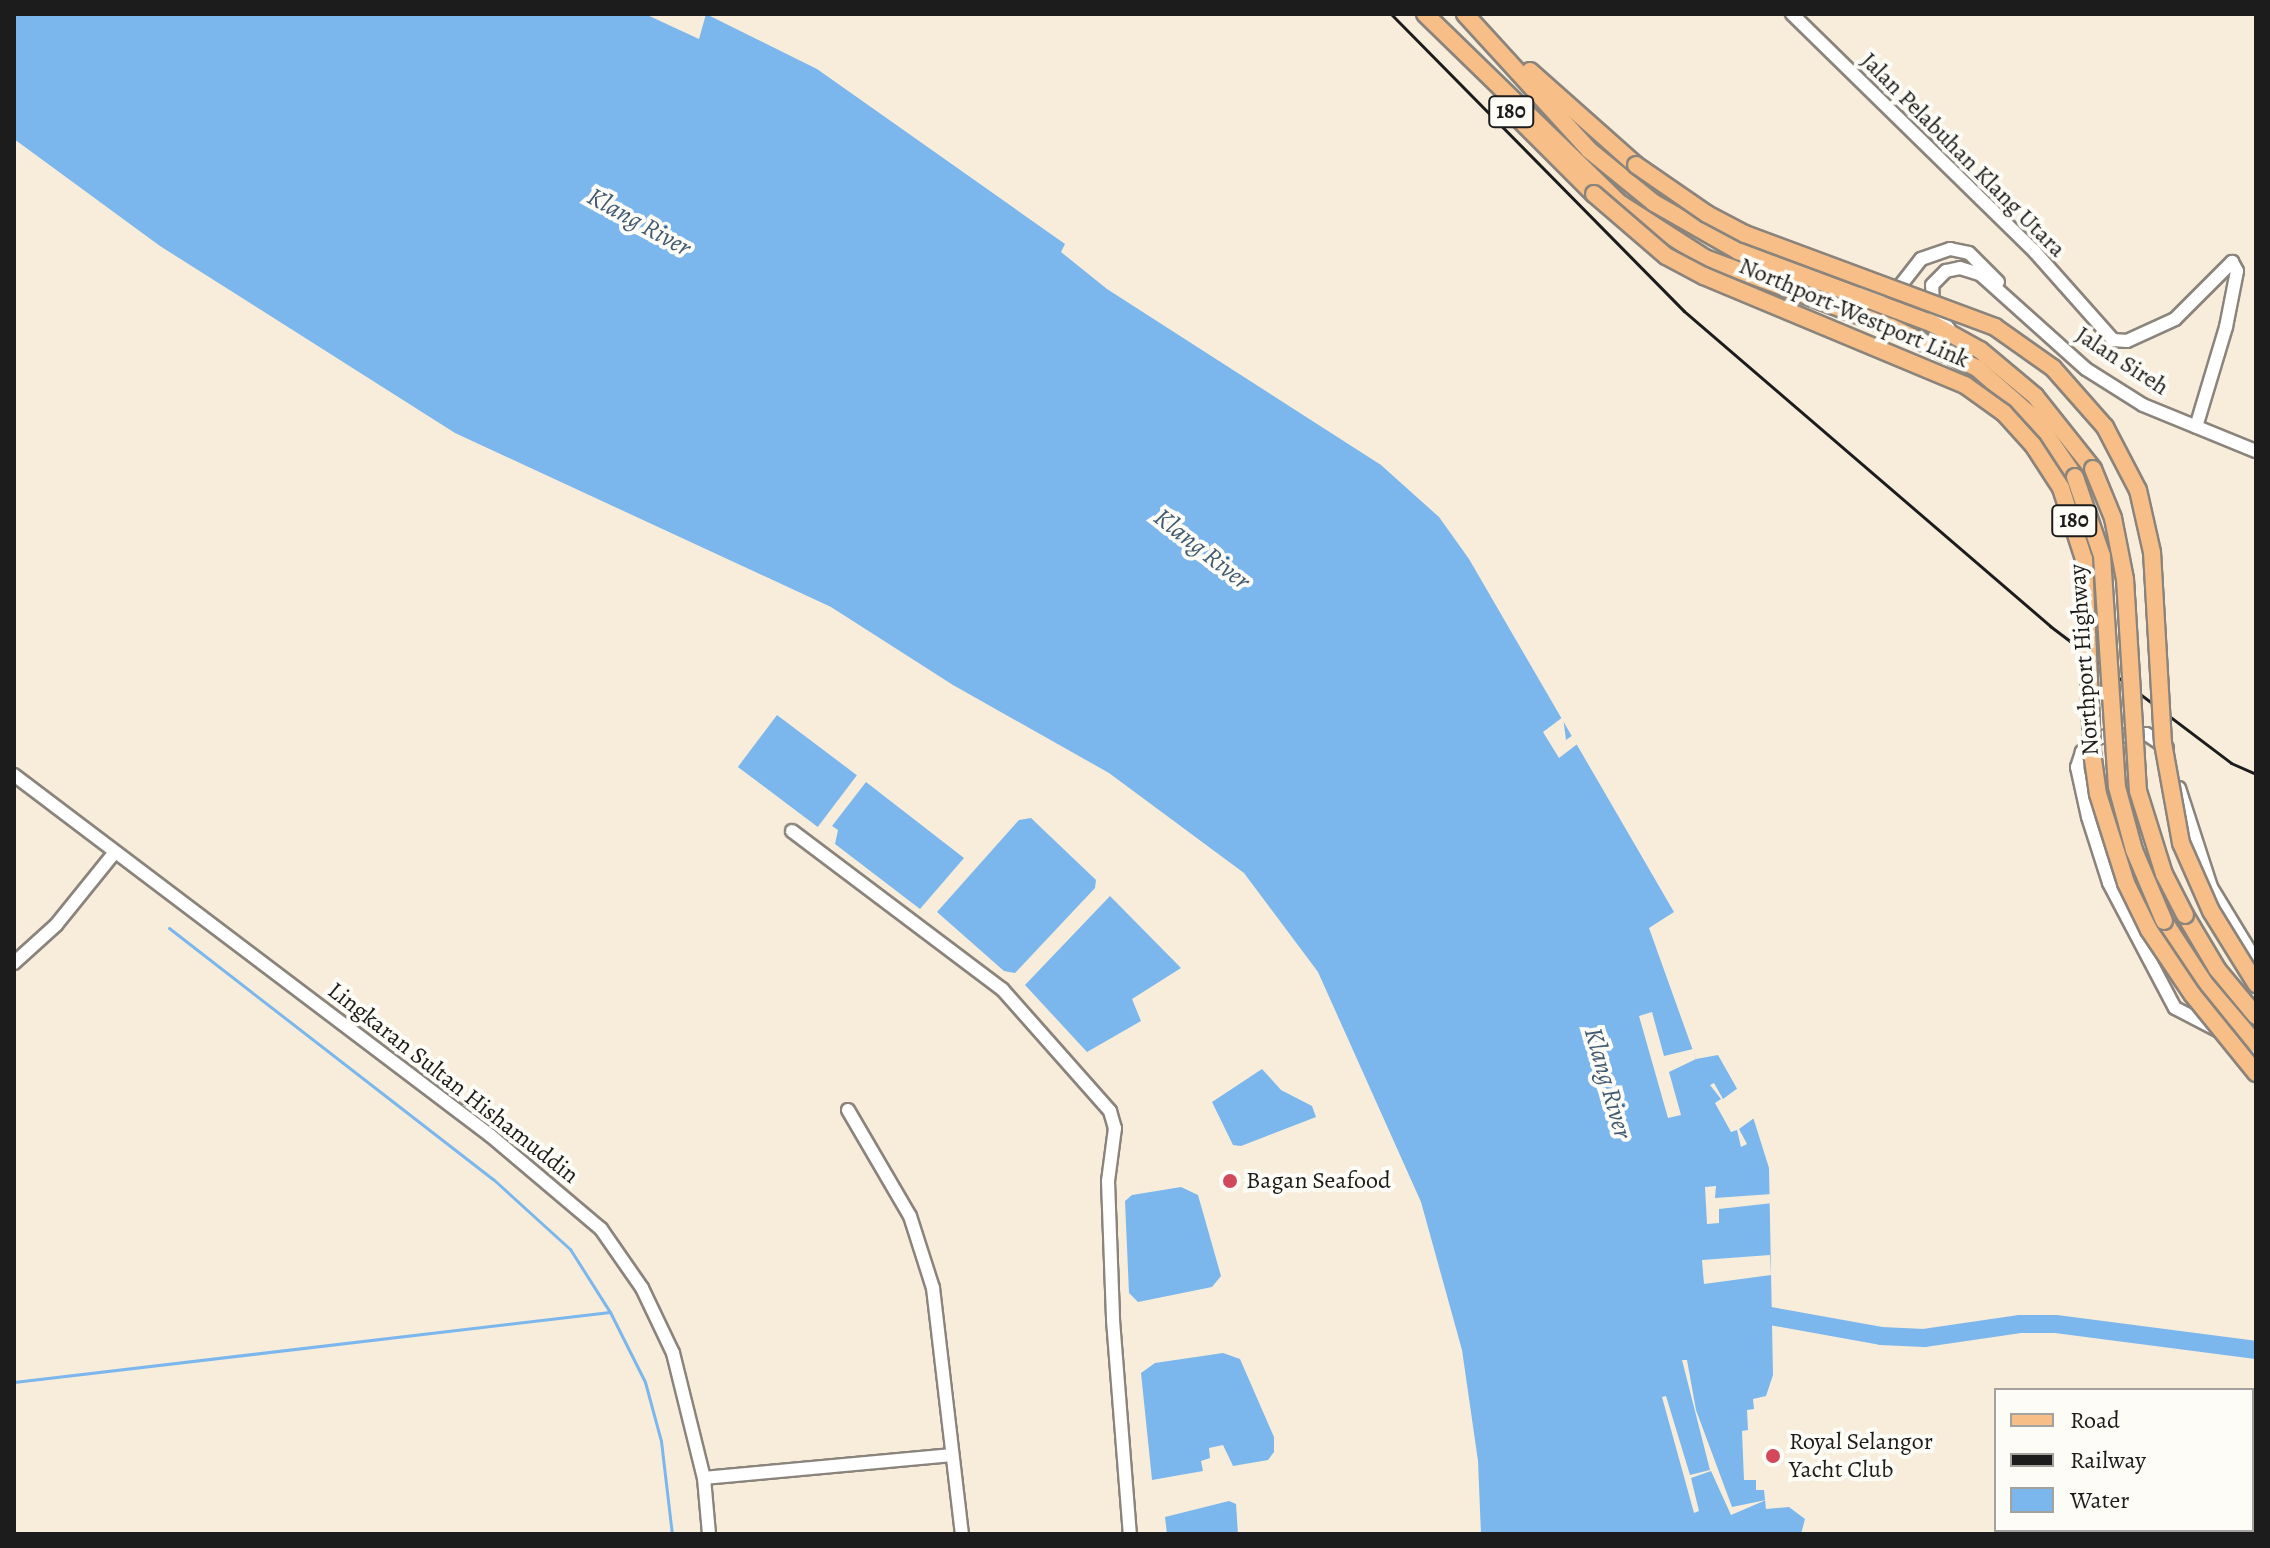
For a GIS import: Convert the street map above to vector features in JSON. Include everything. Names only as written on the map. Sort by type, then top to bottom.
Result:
[{"type":"main road","name":"Northport-Westport Link","points":[[1465,14],[1636,165],[1707,214],[1745,234],[1995,327],[2053,368],[2105,427],[2138,490],[2152,552],[2163,743],[2181,843],[2217,922],[2256,984]]},
{"type":"main road","name":"Northport Highway","points":[[1465,14],[1589,150],[1654,203],[1738,251],[1954,334],[2004,367],[2035,396],[2093,469],[2113,518],[2125,579],[2138,791],[2164,874],[2185,915],[2256,1016]]},
{"type":"main road","name":"Northport-Westport Link","points":[[1430,19],[1524,126],[1594,194],[1666,256],[1704,276],[1965,385],[2004,413],[2033,445],[2061,488],[2084,559],[2092,752],[2098,794],[2126,883],[2149,930],[2192,994],[2256,1073]]},
{"type":"main road","name":"Northport Highway","points":[[1430,19],[1618,202],[1705,258],[1903,332],[1977,368],[2036,420],[2075,477],[2102,556],[2117,787],[2134,850],[2164,921],[2205,984],[2256,1047]]},
{"type":"main road","points":[[2199,939],[2228,970],[2256,972]]},
{"type":"street","name":"Jalan Pelabuhan Klang Utara","points":[[1792,14],[2014,230],[2113,340],[2127,341],[2175,319],[2232,262],[2237,271],[2226,327],[2196,427]]},
{"type":"street","points":[[1836,290],[1874,295],[1900,286],[1933,252],[1950,249],[1969,253],[2021,309]]},
{"type":"street","points":[[1954,334],[1933,309],[1931,293],[1946,271],[1960,268],[1980,274],[2021,309]]},
{"type":"street","name":"Jalan Sireh","points":[[2021,309],[2086,369],[2143,405],[2256,451]]},
{"type":"street","points":[[2256,961],[2199,858],[2171,752],[2146,734],[2099,737],[2082,752],[2077,767],[2109,883],[2135,937],[2168,987],[2175,1008],[2256,1047]]},
{"type":"street","name":"Lingkaran Sultan Hishamuddin","points":[[14,775],[491,1136],[601,1229],[642,1288],[673,1353],[704,1478],[709,1534]]},
{"type":"street","points":[[792,831],[1002,989],[1110,1111],[1115,1128],[1108,1181],[1113,1320],[1130,1534]]},
{"type":"street","points":[[14,963],[56,925],[114,853]]},
{"type":"street","points":[[848,1110],[885,1168],[923,1253],[946,1372],[962,1534]]},
{"type":"street","points":[[704,1478],[952,1455]]},
{"type":"water","name":"Klang River","points":[[14,14],[706,14],[817,69],[1065,244],[1061,252],[1107,289],[1381,465],[1439,517],[1469,559],[1674,912],[1649,928],[1696,1059],[1718,1055],[1753,1117],[1769,1168],[1773,1375],[1766,1396],[1753,1399],[1754,1409],[1747,1410],[1748,1430],[1742,1431],[1744,1480],[1756,1480],[1756,1490],[1764,1490],[1766,1509],[1789,1507],[1805,1519],[1801,1534],[1481,1534],[1478,1461],[1462,1350],[1421,1202],[1318,972],[1244,873],[1109,773],[953,685],[831,607],[455,433],[160,246],[14,139]]},
{"type":"water","points":[[777,715],[857,775],[818,827],[738,767]]},
{"type":"water","points":[[866,782],[964,858],[920,909],[835,844],[838,830],[832,826]]},
{"type":"water","points":[[1031,818],[1096,880],[1095,888],[1015,973],[1004,971],[937,912],[1019,820]]},
{"type":"water","points":[[1110,896],[1181,968],[1132,999],[1141,1021],[1087,1052],[1025,985]]},
{"type":"water","points":[[1262,1069],[1281,1090],[1312,1106],[1316,1117],[1241,1146],[1233,1145],[1212,1102]]},
{"type":"water","points":[[1181,1187],[1198,1195],[1221,1276],[1212,1287],[1138,1302],[1129,1293],[1125,1201],[1132,1195]]},
{"type":"water","points":[[1223,1353],[1240,1359],[1274,1437],[1274,1452],[1268,1460],[1233,1466],[1223,1445],[1209,1448],[1210,1458],[1201,1461],[1203,1471],[1152,1480],[1141,1373],[1155,1363]]},
{"type":"water","points":[[1229,1501],[1236,1504],[1238,1534],[1167,1534],[1165,1517]]},
{"type":"pier","points":[[645,14],[706,14],[699,39]]},
{"type":"pier","points":[[1563,717],[1566,740],[1576,733],[1580,742],[1559,758],[1543,732]]},
{"type":"pier","points":[[1652,1012],[1664,1056],[1693,1049],[1696,1059],[1669,1072],[1681,1115],[1668,1118],[1639,1016]]},
{"type":"pier","points":[[1714,1083],[1723,1099],[1738,1088],[1757,1116],[1739,1129],[1747,1144],[1741,1147],[1737,1130],[1731,1132],[1715,1103],[1721,1099],[1710,1085]]},
{"type":"pier","points":[[1716,1186],[1715,1198],[1772,1194],[1773,1203],[1719,1209],[1719,1223],[1707,1224],[1705,1187]]},
{"type":"pier","points":[[1770,1255],[1771,1275],[1704,1284],[1702,1260]]},
{"type":"pier","points":[[1682,1360],[1687,1360],[1696,1410],[1732,1507],[1766,1500],[1731,1515],[1711,1471],[1691,1478],[1699,1511],[1694,1513],[1662,1397],[1666,1396],[1690,1475],[1710,1470]]},
{"type":"waterway","points":[[169,928],[493,1179],[570,1249],[610,1312],[645,1382],[661,1441],[672,1534]]},
{"type":"waterway","points":[[14,1382],[610,1312]]},
{"type":"waterway","points":[[1748,1312],[1881,1336],[1924,1338],[2020,1324],[2056,1324],[2256,1350]]},
{"type":"railway","points":[[1391,14],[1684,311],[2050,626],[2231,763],[2256,774]]},
{"type":"place","name":"Bagan Seafood","points":[[1230,1181]]},
{"type":"place","name":"Royal Selangor Yacht Club","points":[[1773,1456]]}]
